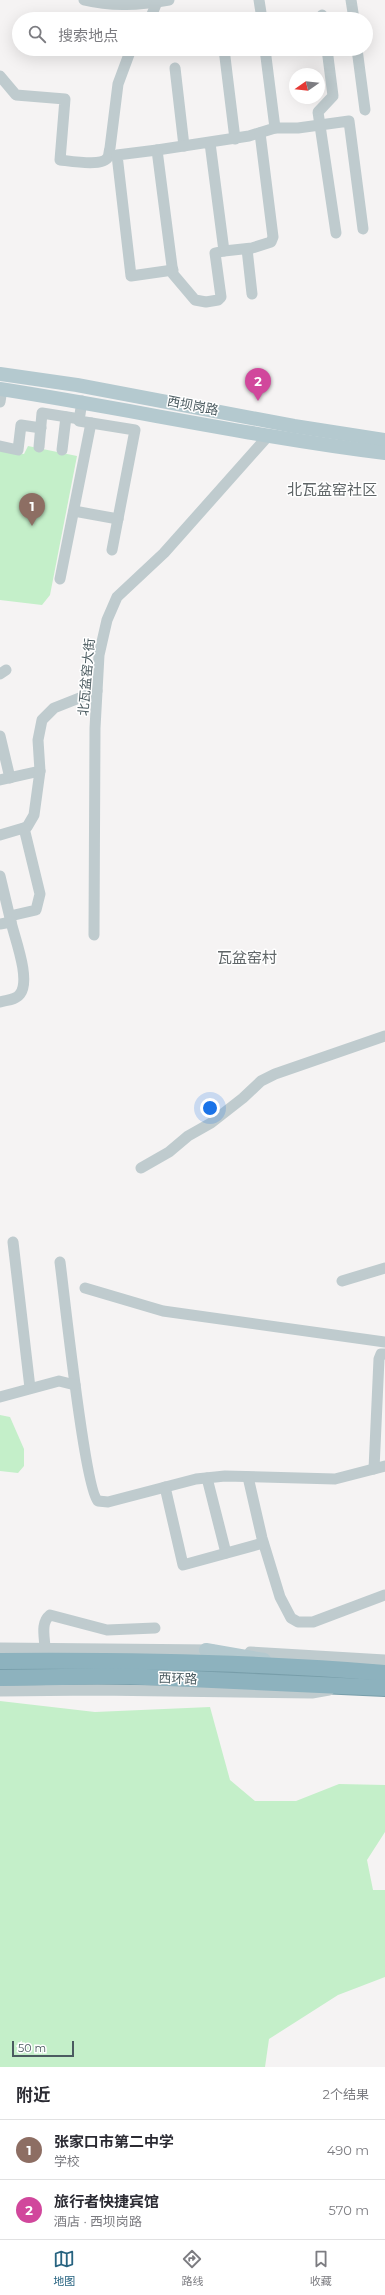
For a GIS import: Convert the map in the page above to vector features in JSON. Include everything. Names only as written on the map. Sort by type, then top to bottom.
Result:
[{"type":"highway","name":"西环路","points":[[0,1661],[174,1662],[309,1667],[352,1664],[385,1673]]},
{"type":"highway","name":"西环路","points":[[0,1678],[124,1676],[385,1688]]},
{"type":"main road","name":"西坝岗路","points":[[0,374],[133,394],[270,421],[385,440]]},
{"type":"main road","name":"西坝岗路","points":[[1,393],[82,402],[268,436],[385,453]]},
{"type":"main road","points":[[268,436],[270,421]]},
{"type":"main road","points":[[206,1650],[309,1667]]},
{"type":"main road","points":[[352,1664],[385,1669]]},
{"type":"main road","points":[[357,1686],[385,1693]]},
{"type":"street","points":[[84,0],[113,6],[169,0]]},
{"type":"street","points":[[260,0],[261,12]]},
{"type":"street","points":[[351,0],[353,12]]},
{"type":"street","points":[[153,12],[157,2]]},
{"type":"street","points":[[0,76],[16,95],[65,99],[60,160],[96,163],[104,162],[108,158],[110,148],[118,84],[129,56]]},
{"type":"street","points":[[225,56],[235,139]]},
{"type":"street","points":[[266,56],[275,128]]},
{"type":"street","points":[[328,56],[333,96],[318,112],[336,233]]},
{"type":"street","points":[[359,56],[365,110]]},
{"type":"street","points":[[175,68],[184,146]]},
{"type":"street","points":[[173,270],[132,276],[117,155],[235,139],[275,128],[320,125],[349,121],[363,229]]},
{"type":"street","points":[[157,150],[175,279],[195,300],[206,302],[218,300],[221,296],[215,253],[247,249],[271,242],[273,238],[260,133]]},
{"type":"street","points":[[210,143],[224,251]]},
{"type":"street","points":[[247,249],[252,294]]},
{"type":"street","points":[[80,419],[82,402]]},
{"type":"street","points":[[112,550],[138,412]]},
{"type":"street","points":[[38,447],[42,414],[80,419],[79,421],[135,430]]},
{"type":"street","points":[[62,450],[66,417]]},
{"type":"street","points":[[60,579],[91,423]]},
{"type":"street","points":[[0,446],[18,450],[21,425],[41,428]]},
{"type":"street","name":"北瓦盆窑大街","points":[[94,935],[97,691],[99,655],[107,620],[117,597],[164,553],[268,436]]},
{"type":"street","points":[[74,511],[118,519]]},
{"type":"street","points":[[0,835],[24,828],[31,822],[34,815],[40,771],[39,728],[47,713],[65,702],[97,691]]},
{"type":"street","points":[[0,736],[5,779],[40,771]]},
{"type":"street","points":[[0,924],[36,910],[40,894],[24,828]]},
{"type":"street","points":[[0,876],[25,981],[20,994],[16,998],[0,1002]]},
{"type":"street","points":[[141,1168],[169,1152],[188,1136],[211,1123],[243,1098],[261,1081],[275,1074],[384,1036]]},
{"type":"street","points":[[13,1242],[30,1388]]},
{"type":"street","points":[[60,1262],[75,1385],[92,1492],[96,1499],[103,1503],[207,1478],[248,1477],[324,1480],[346,1477],[385,1466]]},
{"type":"street","points":[[342,1281],[385,1268]]},
{"type":"street","points":[[86,1288],[163,1311],[385,1342]]},
{"type":"street","points":[[374,1469],[379,1359],[381,1354],[385,1354]]},
{"type":"street","points":[[0,1397],[59,1381],[75,1385]]},
{"type":"street","points":[[248,1477],[263,1543],[280,1598],[291,1618],[298,1622],[313,1622],[385,1595]]},
{"type":"street","points":[[207,1478],[226,1553]]},
{"type":"street","points":[[165,1488],[183,1565],[263,1543]]},
{"type":"street","points":[[45,1649],[44,1625],[45,1619],[50,1615],[108,1630],[155,1628]]},
{"type":"street","points":[[0,1648],[206,1650],[352,1664],[385,1660]]},
{"type":"street","points":[[0,1691],[97,1690],[312,1693],[357,1686]]},
{"type":"green space","points":[[28,446],[77,456],[50,595],[42,605],[0,600],[0,451],[24,454]]},
{"type":"green space","points":[[0,1415],[10,1417],[24,1449],[24,1466],[18,1473],[0,1471]]},
{"type":"green space","points":[[0,1701],[95,1712],[210,1707],[230,1780],[255,1801],[296,1801],[339,1784],[385,1785],[385,1832],[367,1860],[373,1890],[385,1890],[385,1977],[338,1995],[269,2039],[265,2067],[0,2067]]},
{"type":"place","name":"旅行者快捷宾馆","points":[[258,401]]},
{"type":"place","name":"张家口市第二中学","points":[[32,526]]},
{"type":"district","name":"北瓦盆窑社区","points":[[332,490]]},
{"type":"district","name":"瓦盆窑村","points":[[247,958]]}]
